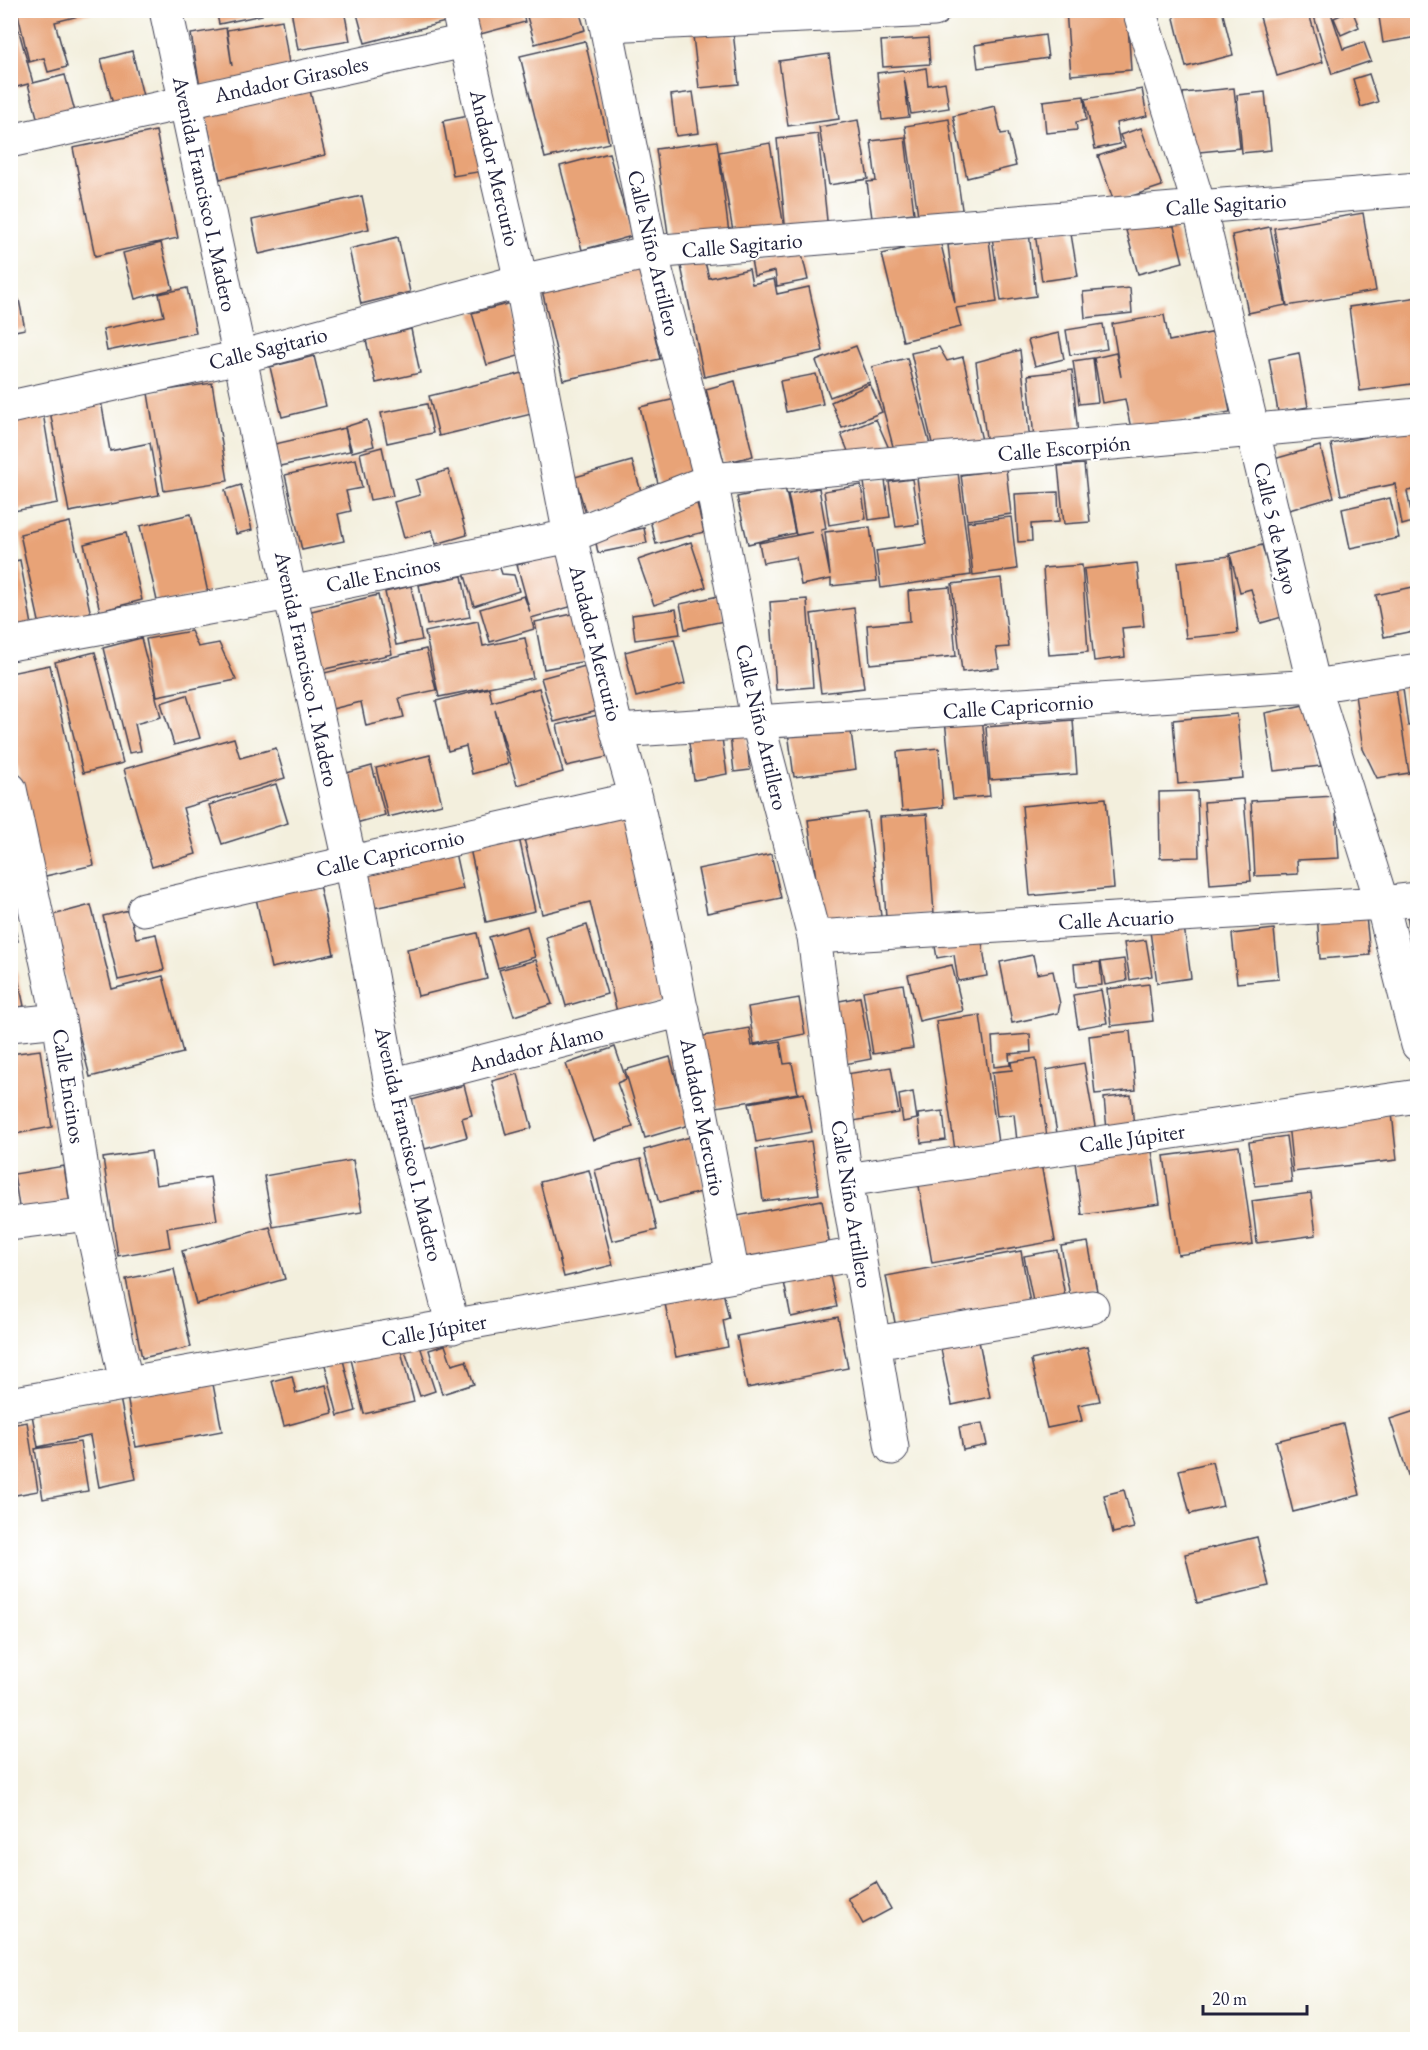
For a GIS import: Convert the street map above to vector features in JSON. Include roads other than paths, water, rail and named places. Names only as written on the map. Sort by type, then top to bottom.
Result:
[{"type":"street","name":"Avenida Francisco I. Madero","points":[[166,10],[350,861],[391,1085],[453,1327]]},
{"type":"street","points":[[605,18],[934,10]]},
{"type":"street","name":"Calle 5 de Mayo","points":[[1139,10],[1199,206],[1314,686],[1382,903],[1418,1045]]},
{"type":"street","name":"Calle Niño Artillero","points":[[605,18],[651,252],[711,480],[758,723],[814,937],[846,1180],[892,1448]]},
{"type":"street","name":"Andador Girasoles","points":[[10,141],[186,102],[461,26]]},
{"type":"street","name":"Andador Mercurio","points":[[461,26],[521,281],[570,536],[617,731],[636,798],[682,1010],[733,1276]]},
{"type":"street","name":"Calle Sagitario","points":[[10,407],[240,357],[521,281],[651,252],[1418,189]]},
{"type":"street","name":"Calle Escorpión","points":[[711,480],[1418,415]]},
{"type":"street","name":"Calle Encinos","points":[[10,644],[290,592],[570,536],[711,480]]},
{"type":"street","name":"Calle Capricornio","points":[[617,731],[1314,686],[1418,670]]},
{"type":"street","name":"Calle Encinos","points":[[10,789],[16,844],[59,1020],[89,1214],[126,1382]]},
{"type":"street","name":"Calle Capricornio","points":[[144,909],[636,798]]},
{"type":"street","name":"Calle Acuario","points":[[814,937],[1418,899]]},
{"type":"street","name":"Andador Álamo","points":[[391,1085],[682,1010]]},
{"type":"street","points":[[10,1025],[59,1020]]},
{"type":"street","name":"Calle Júpiter","points":[[846,1180],[1418,1096]]},
{"type":"street","points":[[10,1224],[89,1214]]},
{"type":"street","name":"Calle Júpiter","points":[[10,1404],[858,1254]]},
{"type":"street","points":[[875,1342],[1092,1307]]}]
